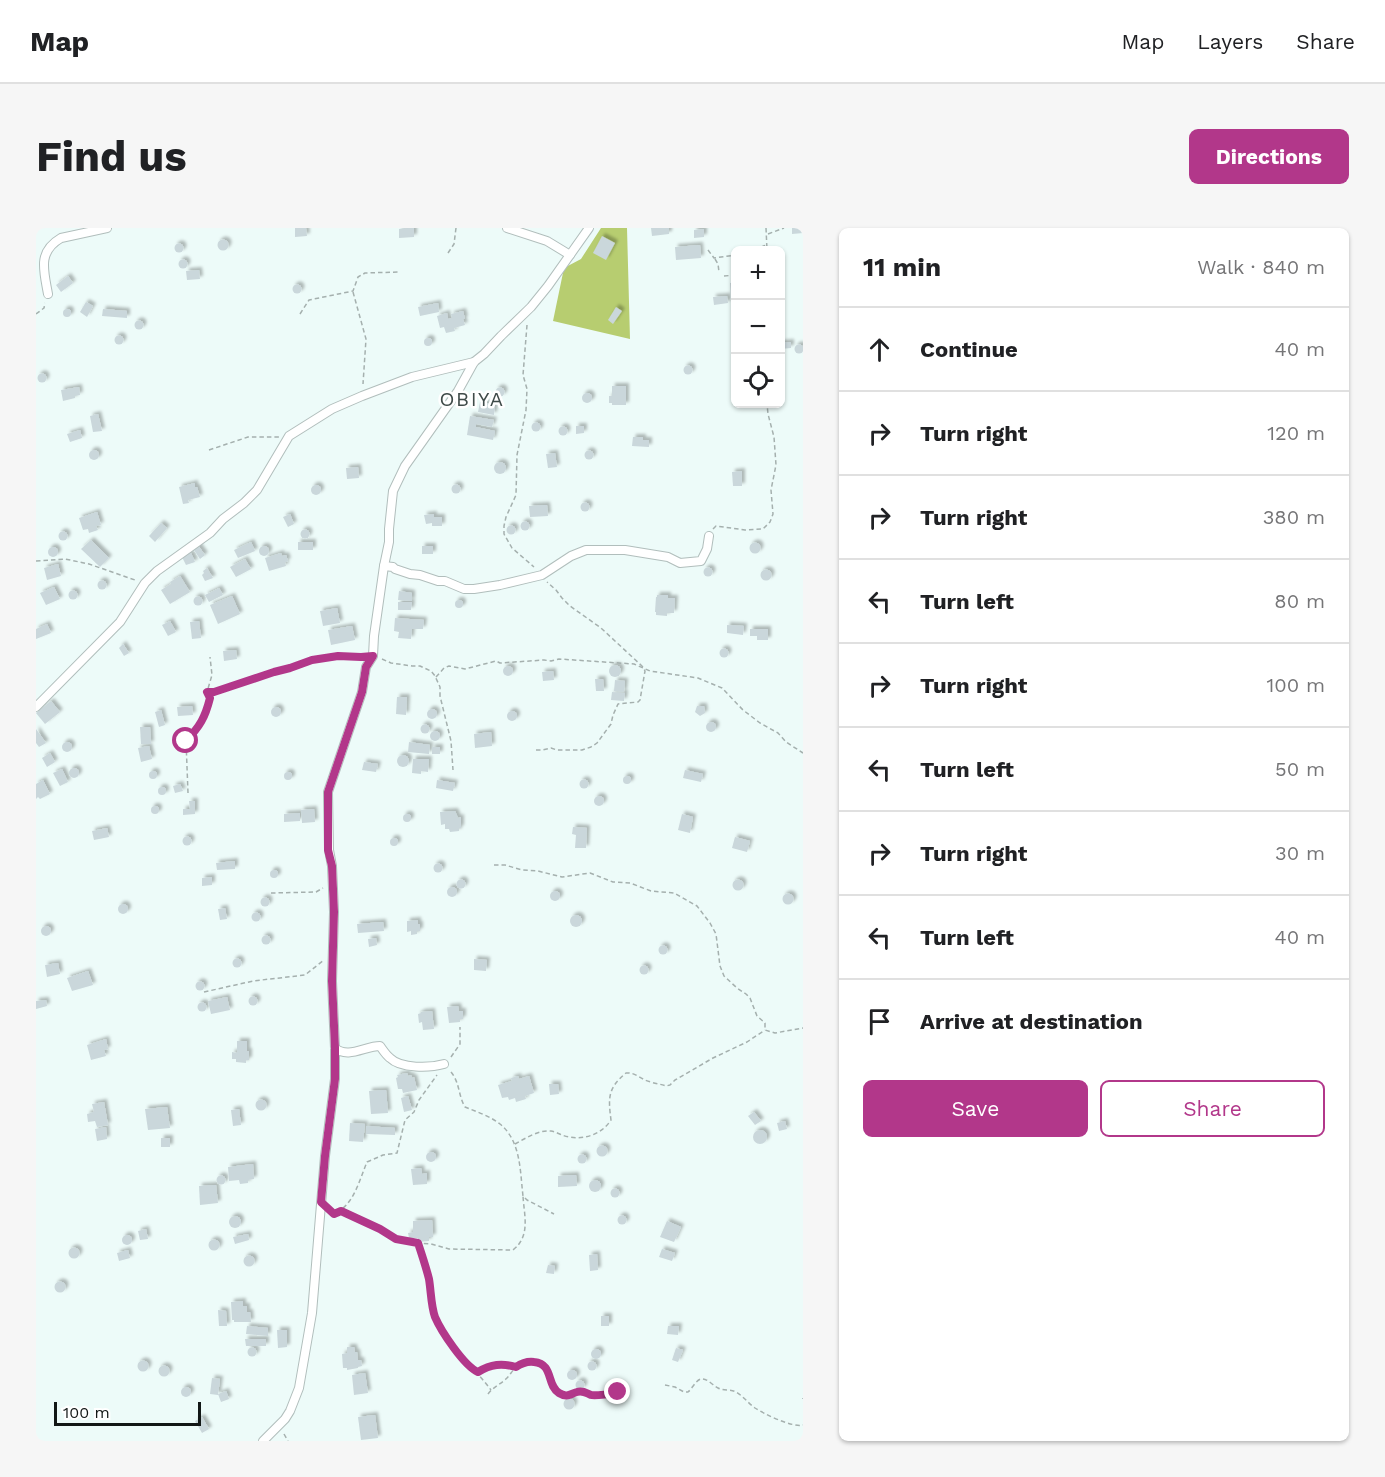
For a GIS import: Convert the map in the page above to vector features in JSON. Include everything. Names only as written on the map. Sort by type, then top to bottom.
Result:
[{"type":"street","points":[[48,294],[43,264],[54,242],[61,238],[107,228]]},
{"type":"street","points":[[507,228],[547,241],[570,255]]},
{"type":"street","points":[[263,1441],[285,1419],[299,1388],[312,1313],[325,1156],[335,1079],[332,981],[334,912],[332,866],[328,850],[328,792],[362,692],[366,667],[373,656],[389,542],[393,491],[405,466],[458,391],[474,362],[531,307],[589,228]]},
{"type":"street","points":[[36,707],[120,622],[145,583],[157,571],[210,533],[257,490],[289,436],[332,409],[362,396],[412,377],[474,362]]},
{"type":"street","points":[[384,566],[445,581],[464,589],[479,588],[542,575],[571,556],[586,550],[625,550],[668,557],[680,563],[695,563],[701,561],[705,555],[709,536]]},
{"type":"street","points":[[335,1048],[340,1052],[350,1053],[371,1046],[380,1046],[391,1060],[402,1064],[432,1067],[444,1064]]},
{"type":"path","points":[[448,253],[454,244],[456,228]]},
{"type":"path","points":[[766,228],[767,245]]},
{"type":"path","points":[[767,234],[784,228]]},
{"type":"path","points":[[708,250],[718,264],[719,272]]},
{"type":"path","points":[[714,258],[731,256]]},
{"type":"path","points":[[362,396],[366,339],[353,291],[358,277],[365,273],[398,272]]},
{"type":"path","points":[[724,276],[731,275]]},
{"type":"path","points":[[300,314],[309,300],[353,291]]},
{"type":"path","points":[[36,314],[44,308],[48,294]]},
{"type":"path","points":[[709,536],[716,526],[752,530],[763,529],[770,522],[773,514],[771,490],[776,465],[774,437],[767,408]]},
{"type":"path","points":[[209,450],[248,437],[289,436]]},
{"type":"path","points":[[36,561],[66,559],[89,564],[145,583]]},
{"type":"path","points":[[207,692],[214,692],[327,656],[373,656],[391,663],[420,666],[431,671],[440,687],[451,741],[453,770]]},
{"type":"path","points":[[188,793],[186,741],[196,726],[203,721],[210,698],[207,692],[212,675],[210,657]]},
{"type":"path","points":[[436,677],[449,666],[465,669],[495,661],[500,663],[559,659],[634,664],[650,671],[698,678],[722,688],[743,710],[803,753]]},
{"type":"path","points":[[494,865],[505,865],[562,877],[590,873],[613,882],[630,883],[651,891],[674,893],[697,906],[714,931],[722,972],[729,981],[750,998],[757,1016],[765,1023],[765,1030]]},
{"type":"path","points":[[271,893],[316,892],[332,883]]},
{"type":"path","points":[[204,992],[253,981],[305,975],[334,951]]},
{"type":"path","points":[[765,1030],[780,1032],[803,1028]]},
{"type":"path","points":[[515,1144],[532,1135],[551,1131],[566,1137],[578,1138],[595,1134],[609,1123],[609,1093],[626,1073],[633,1073],[651,1083],[670,1085],[713,1058],[747,1042],[765,1030]]},
{"type":"path","points":[[341,1211],[396,1239],[450,1249],[513,1250],[519,1245],[527,1227],[515,1144],[500,1124],[465,1107],[461,1100],[458,1082],[444,1064]]},
{"type":"path","points":[[321,1202],[334,1214],[341,1211],[351,1200],[367,1162],[383,1155],[397,1153],[405,1120]]},
{"type":"path","points":[[523,1196],[554,1214]]},
{"type":"path","points":[[418,1243],[435,1315],[461,1357],[473,1370],[478,1372],[491,1390]]},
{"type":"path","points":[[489,1394],[516,1367],[529,1361],[539,1362],[545,1366],[560,1394],[568,1396],[583,1391],[596,1395],[602,1393],[609,1395],[618,1392]]},
{"type":"path","points":[[478,1372],[494,1365],[504,1364],[516,1367]]},
{"type":"path","points":[[665,1385],[688,1392],[698,1380],[702,1379],[718,1388],[733,1390],[755,1408],[792,1426],[803,1425]]},
{"type":"green space","points":[[601,228],[627,228],[630,339],[553,321],[564,268],[581,259]]},
{"type":"building","points":[[295,228],[306,228],[307,236],[295,237]]},
{"type":"building","points":[[414,228],[414,237],[399,238],[399,229]]},
{"type":"building","points":[[651,228],[669,228],[669,234],[652,236]]},
{"type":"building","points":[[792,228],[803,228],[803,233],[792,234]]},
{"type":"building","points":[[704,229],[704,237],[694,238],[694,230]]},
{"type":"building","points":[[602,236],[615,243],[606,260],[593,253]]},
{"type":"building","points":[[223,240],[227,241],[227,249],[223,250],[219,249],[218,245],[219,241]]},
{"type":"building","points":[[179,243],[184,248],[179,253],[174,248]]},
{"type":"building","points":[[700,245],[701,258],[676,260],[675,247]]},
{"type":"building","points":[[183,259],[188,264],[183,269],[178,264]]},
{"type":"building","points":[[199,270],[200,279],[187,280],[186,271]]},
{"type":"building","points":[[68,276],[73,283],[61,292],[56,285]]},
{"type":"building","points":[[297,284],[302,289],[297,294],[292,289]]},
{"type":"building","points":[[727,296],[728,303],[714,305],[713,297]]},
{"type":"building","points":[[86,302],[93,306],[87,317],[80,312]]},
{"type":"building","points":[[438,303],[439,312],[420,316],[418,307]]},
{"type":"building","points":[[616,307],[622,311],[613,324],[608,320]]},
{"type":"building","points":[[67,309],[71,313],[67,317],[63,313]]},
{"type":"building","points":[[103,309],[127,311],[127,318],[102,316]]},
{"type":"building","points":[[463,311],[465,325],[446,333],[444,327],[440,328],[437,316],[447,313],[448,319],[452,318],[451,314]]},
{"type":"building","points":[[139,320],[144,325],[139,330],[134,325]]},
{"type":"building","points":[[119,335],[124,340],[119,345],[114,340]]},
{"type":"building","points":[[428,338],[432,342],[428,346],[424,342]]},
{"type":"building","points":[[791,342],[791,348],[785,349],[785,343]]},
{"type":"building","points":[[799,345],[803,349],[799,353],[795,349]]},
{"type":"building","points":[[688,366],[692,370],[688,374],[684,370]]},
{"type":"building","points":[[42,373],[47,378],[42,383],[37,378]]},
{"type":"building","points":[[612,386],[626,386],[626,405],[609,403]]},
{"type":"building","points":[[79,387],[80,395],[63,401],[61,390]]},
{"type":"building","points":[[500,387],[505,392],[500,397],[495,392]]},
{"type":"building","points":[[587,393],[592,398],[587,403],[582,398]]},
{"type":"building","points":[[480,402],[495,405],[494,415],[478,412]]},
{"type":"building","points":[[98,414],[102,431],[93,432],[90,416]]},
{"type":"building","points":[[470,416],[494,420],[492,427],[476,424],[476,427],[495,431],[493,440],[467,435]]},
{"type":"building","points":[[536,422],[541,427],[536,432],[531,427]]},
{"type":"building","points":[[563,426],[568,431],[563,436],[558,431]]},
{"type":"building","points":[[576,426],[584,426],[584,433],[576,434]]},
{"type":"building","points":[[80,430],[82,438],[70,442],[67,434]]},
{"type":"building","points":[[633,437],[643,437],[643,440],[649,440],[649,447],[632,446]]},
{"type":"building","points":[[94,450],[98,451],[98,459],[94,460],[90,459],[89,455],[90,451]]},
{"type":"building","points":[[589,450],[594,455],[589,460],[584,455]]},
{"type":"building","points":[[555,453],[557,467],[548,468],[546,454]]},
{"type":"building","points":[[500,462],[506,468],[500,474],[494,468]]},
{"type":"building","points":[[358,467],[359,478],[347,479],[346,468]]},
{"type":"building","points":[[742,471],[742,486],[733,486],[732,472]]},
{"type":"building","points":[[195,483],[200,497],[183,504],[179,487]]},
{"type":"building","points":[[456,484],[461,489],[456,494],[451,489]]},
{"type":"building","points":[[316,485],[321,490],[316,495],[311,490]]},
{"type":"building","points":[[585,502],[590,507],[585,512],[580,507]]},
{"type":"building","points":[[547,505],[548,516],[530,517],[529,506]]},
{"type":"building","points":[[97,512],[101,525],[96,526],[98,530],[89,533],[88,529],[83,530],[79,518]]},
{"type":"building","points":[[290,514],[294,524],[288,527],[283,517]]},
{"type":"building","points":[[434,514],[434,517],[442,517],[442,526],[426,524],[424,515]]},
{"type":"building","points":[[525,521],[530,526],[525,531],[520,526]]},
{"type":"building","points":[[161,523],[167,528],[155,542],[149,536]]},
{"type":"building","points":[[511,525],[516,530],[511,535],[506,530]]},
{"type":"building","points":[[305,529],[310,534],[305,539],[300,534]]},
{"type":"building","points":[[63,531],[68,536],[63,541],[58,536]]},
{"type":"building","points":[[91,540],[109,558],[100,567],[81,549]]},
{"type":"building","points":[[251,542],[255,551],[238,558],[234,550]]},
{"type":"building","points":[[298,542],[313,542],[313,550],[298,550]]},
{"type":"building","points":[[755,543],[759,544],[759,552],[755,553],[751,552],[750,548],[751,544]]},
{"type":"building","points":[[197,544],[205,555],[200,559],[192,547]]},
{"type":"building","points":[[264,546],[269,551],[264,556],[259,551]]},
{"type":"building","points":[[422,546],[433,546],[433,554],[422,554]]},
{"type":"building","points":[[53,547],[57,548],[57,556],[53,557],[49,556],[48,552],[49,548]]},
{"type":"building","points":[[191,553],[195,562],[186,565],[182,557]]},
{"type":"building","points":[[281,553],[282,556],[286,555],[288,561],[285,562],[286,566],[269,571],[265,558]]},
{"type":"building","points":[[245,559],[251,569],[236,577],[230,567]]},
{"type":"building","points":[[58,564],[61,576],[47,580],[44,568]]},
{"type":"building","points":[[207,568],[213,578],[205,581],[202,575]]},
{"type":"building","points":[[708,568],[712,572],[708,576],[704,572]]},
{"type":"building","points":[[766,570],[770,571],[770,579],[766,580],[762,579],[761,575],[762,571]]},
{"type":"building","points":[[180,576],[190,592],[170,604],[161,590]]},
{"type":"building","points":[[102,581],[106,585],[102,589],[98,585]]},
{"type":"building","points":[[54,587],[60,599],[46,605],[40,593]]},
{"type":"building","points":[[219,588],[223,595],[209,602],[205,595]]},
{"type":"building","points":[[73,590],[78,595],[73,600],[68,595]]},
{"type":"building","points":[[399,591],[412,593],[412,601],[398,600]]},
{"type":"building","points":[[657,595],[668,595],[668,598],[675,598],[674,613],[667,613],[667,616],[656,615]]},
{"type":"building","points":[[198,596],[203,601],[198,606],[193,601]]},
{"type":"building","points":[[232,596],[240,614],[218,624],[210,605]]},
{"type":"building","points":[[459,600],[463,604],[459,608],[455,604]]},
{"type":"building","points":[[398,602],[412,602],[411,610],[398,610]]},
{"type":"building","points":[[337,608],[340,623],[323,626],[320,611]]},
{"type":"building","points":[[395,618],[424,620],[423,629],[412,629],[411,639],[398,638],[399,632],[394,631]]},
{"type":"building","points":[[170,621],[176,632],[168,636],[162,625]]},
{"type":"building","points":[[199,621],[201,638],[192,639],[190,622]]},
{"type":"building","points":[[47,624],[51,633],[36,639],[36,629]]},
{"type":"building","points":[[727,625],[744,626],[743,635],[727,633]]},
{"type":"building","points":[[352,626],[355,640],[331,645],[328,630]]},
{"type":"building","points":[[750,629],[768,629],[768,640],[757,640],[757,636],[750,636]]},
{"type":"building","points":[[123,644],[129,653],[124,656],[119,648]]},
{"type":"building","points":[[724,648],[729,653],[724,658],[719,653]]},
{"type":"building","points":[[236,650],[237,659],[224,661],[223,651]]},
{"type":"building","points":[[617,665],[621,671],[617,677],[613,677],[609,669]]},
{"type":"building","points":[[508,666],[512,667],[512,675],[508,676],[504,675],[503,671],[504,667]]},
{"type":"building","points":[[553,671],[554,680],[543,681],[542,672]]},
{"type":"building","points":[[595,679],[603,679],[604,691],[596,691]]},
{"type":"building","points":[[615,680],[625,681],[624,692],[614,691]]},
{"type":"building","points":[[612,692],[625,693],[624,701],[611,700]]},
{"type":"building","points":[[397,697],[407,697],[406,715],[396,714]]},
{"type":"building","points":[[51,701],[60,712],[45,724],[36,713]]},
{"type":"building","points":[[192,706],[193,715],[178,716],[177,707]]},
{"type":"building","points":[[697,706],[704,706],[705,713],[700,716],[695,712]]},
{"type":"building","points":[[276,707],[280,708],[280,716],[276,717],[272,716],[271,712],[272,708]]},
{"type":"building","points":[[432,709],[436,710],[436,718],[432,719],[428,718],[427,714],[428,710]]},
{"type":"building","points":[[161,710],[165,725],[159,727],[155,712]]},
{"type":"building","points":[[512,711],[517,716],[512,721],[507,716]]},
{"type":"building","points":[[711,722],[715,723],[715,731],[711,732],[707,731],[706,727],[707,723]]},
{"type":"building","points":[[425,725],[429,729],[425,733],[421,729]]},
{"type":"building","points":[[140,727],[150,727],[151,744],[141,744]]},
{"type":"building","points":[[36,729],[46,743],[39,747],[36,743]]},
{"type":"building","points":[[435,731],[439,732],[439,740],[435,741],[431,740],[430,736],[431,732]]},
{"type":"building","points":[[491,732],[492,746],[475,748],[474,734]]},
{"type":"building","points":[[67,742],[71,743],[71,751],[67,752],[63,751],[62,747],[63,743]]},
{"type":"building","points":[[409,742],[430,745],[429,754],[408,752]]},
{"type":"building","points":[[149,746],[152,759],[141,762],[138,748]]},
{"type":"building","points":[[432,747],[440,747],[440,754],[432,754]]},
{"type":"building","points":[[50,753],[55,762],[47,767],[42,758]]},
{"type":"building","points":[[405,755],[409,761],[405,767],[401,767],[397,759]]},
{"type":"building","points":[[413,759],[429,759],[428,772],[412,773]]},
{"type":"building","points":[[364,762],[378,764],[376,772],[362,770]]},
{"type":"building","points":[[74,768],[78,769],[78,777],[74,778],[70,777],[69,773],[70,769]]},
{"type":"building","points":[[62,769],[68,782],[60,786],[53,773]]},
{"type":"building","points":[[685,770],[703,774],[701,782],[683,778]]},
{"type":"building","points":[[153,771],[157,775],[153,779],[149,775]]},
{"type":"building","points":[[288,772],[292,776],[288,780],[284,776]]},
{"type":"building","points":[[627,776],[631,780],[627,784],[623,780]]},
{"type":"building","points":[[584,779],[589,784],[584,789],[579,784]]},
{"type":"building","points":[[43,780],[50,794],[36,799],[36,784]]},
{"type":"building","points":[[437,780],[455,783],[453,791],[436,788]]},
{"type":"building","points":[[180,784],[183,791],[175,793],[173,786]]},
{"type":"building","points":[[162,787],[166,791],[162,795],[158,791]]},
{"type":"building","points":[[599,796],[604,801],[599,806],[594,801]]},
{"type":"building","points":[[189,801],[195,801],[195,814],[183,815],[183,809],[190,809]]},
{"type":"building","points":[[155,806],[159,810],[155,814],[151,810]]},
{"type":"building","points":[[314,809],[315,822],[302,823],[301,810]]},
{"type":"building","points":[[455,811],[458,818],[461,817],[461,828],[459,831],[450,832],[449,829],[445,829],[445,824],[441,825],[440,812]]},
{"type":"building","points":[[300,813],[300,821],[284,822],[284,814]]},
{"type":"building","points":[[407,814],[411,818],[407,822],[403,818]]},
{"type":"building","points":[[682,814],[693,817],[690,833],[678,830]]},
{"type":"building","points":[[573,827],[587,828],[586,848],[575,848],[576,835],[572,834]]},
{"type":"building","points":[[107,828],[109,837],[94,840],[92,831]]},
{"type":"building","points":[[187,837],[191,841],[187,845],[183,841]]},
{"type":"building","points":[[735,837],[750,841],[747,852],[732,848]]},
{"type":"building","points":[[394,838],[398,842],[394,846],[390,842]]},
{"type":"building","points":[[235,861],[235,869],[217,870],[216,863]]},
{"type":"building","points":[[438,864],[442,868],[438,872],[434,868]]},
{"type":"building","points":[[274,870],[278,874],[274,878],[270,874]]},
{"type":"building","points":[[212,877],[212,885],[202,886],[202,878]]},
{"type":"building","points":[[738,879],[744,885],[738,891],[732,885]]},
{"type":"building","points":[[461,880],[465,884],[461,888],[457,884]]},
{"type":"building","points":[[452,887],[457,892],[452,897],[447,892]]},
{"type":"building","points":[[555,891],[560,896],[555,901],[550,896]]},
{"type":"building","points":[[788,893],[794,899],[788,905],[782,899]]},
{"type":"building","points":[[265,898],[269,902],[265,906],[261,902]]},
{"type":"building","points":[[123,904],[128,909],[123,914],[118,909]]},
{"type":"building","points":[[225,908],[227,919],[220,920],[218,909]]},
{"type":"building","points":[[256,913],[260,917],[256,921],[252,917]]},
{"type":"building","points":[[578,915],[582,921],[578,927],[574,927],[570,919]]},
{"type":"building","points":[[418,920],[420,931],[411,935],[411,931],[407,932],[407,921]]},
{"type":"building","points":[[383,922],[384,931],[358,933],[357,924]]},
{"type":"building","points":[[46,926],[50,927],[50,935],[46,936],[42,935],[41,931],[42,927]]},
{"type":"building","points":[[266,935],[271,940],[266,945],[261,940]]},
{"type":"building","points":[[376,938],[377,945],[369,947],[368,939]]},
{"type":"building","points":[[663,946],[667,950],[663,954],[659,950]]},
{"type":"building","points":[[237,958],[242,963],[237,968],[232,963]]},
{"type":"building","points":[[474,959],[487,960],[486,971],[474,970]]},
{"type":"building","points":[[58,963],[60,974],[47,977],[45,965]]},
{"type":"building","points":[[644,965],[649,970],[644,975],[639,970]]},
{"type":"building","points":[[88,971],[93,985],[72,991],[67,978]]},
{"type":"building","points":[[200,981],[205,986],[200,991],[195,986]]},
{"type":"building","points":[[227,997],[230,1010],[211,1014],[208,1001]]},
{"type":"building","points":[[253,997],[257,1001],[253,1005],[249,1001]]},
{"type":"building","points":[[46,1000],[47,1006],[36,1009],[36,1001]]},
{"type":"building","points":[[202,1002],[207,1007],[202,1012],[197,1007]]},
{"type":"building","points":[[458,1006],[459,1011],[463,1011],[463,1019],[460,1019],[460,1022],[449,1023],[447,1007]]},
{"type":"building","points":[[432,1011],[434,1029],[423,1030],[418,1014]]},
{"type":"building","points":[[106,1039],[108,1049],[104,1050],[106,1056],[91,1060],[87,1045]]},
{"type":"building","points":[[237,1041],[247,1041],[249,1060],[246,1060],[246,1063],[232,1059],[232,1052],[237,1053]]},
{"type":"building","points":[[407,1073],[408,1076],[414,1077],[417,1090],[403,1093],[402,1089],[398,1089],[396,1078],[397,1075]]},
{"type":"building","points":[[518,1076],[519,1079],[529,1076],[534,1093],[516,1102],[515,1098],[509,1100],[508,1097],[502,1098],[498,1085],[512,1081],[511,1078]]},
{"type":"building","points":[[549,1084],[558,1084],[559,1094],[550,1095]]},
{"type":"building","points":[[386,1090],[388,1113],[371,1114],[369,1091]]},
{"type":"building","points":[[408,1096],[412,1110],[404,1112],[401,1098]]},
{"type":"building","points":[[261,1100],[265,1101],[265,1109],[261,1110],[257,1109],[256,1105],[257,1101]]},
{"type":"building","points":[[104,1102],[108,1125],[97,1127],[95,1121],[88,1122],[87,1114],[94,1112],[92,1104]]},
{"type":"building","points":[[167,1107],[170,1128],[148,1130],[145,1109]]},
{"type":"building","points":[[239,1109],[241,1125],[233,1126],[231,1110]]},
{"type":"building","points":[[754,1112],[761,1121],[755,1125],[748,1116]]},
{"type":"building","points":[[785,1121],[787,1129],[779,1131],[777,1123]]},
{"type":"building","points":[[350,1123],[365,1124],[363,1142],[349,1141]]},
{"type":"building","points":[[366,1126],[395,1128],[395,1135],[366,1134]]},
{"type":"building","points":[[106,1127],[107,1139],[97,1141],[95,1129]]},
{"type":"building","points":[[760,1130],[765,1132],[767,1137],[765,1142],[760,1144],[755,1142],[753,1137],[755,1132]]},
{"type":"building","points":[[161,1138],[170,1138],[170,1147],[161,1147]]},
{"type":"building","points":[[602,1146],[606,1147],[606,1155],[602,1156],[598,1155],[597,1151],[598,1147]]},
{"type":"building","points":[[431,1152],[435,1153],[435,1161],[431,1162],[427,1161],[426,1157],[427,1153]]},
{"type":"building","points":[[582,1154],[587,1159],[582,1164],[577,1159]]},
{"type":"building","points":[[253,1164],[254,1179],[240,1184],[239,1180],[229,1181],[228,1167]]},
{"type":"building","points":[[421,1168],[422,1174],[427,1173],[427,1184],[413,1185],[411,1169]]},
{"type":"building","points":[[221,1175],[226,1180],[221,1185],[216,1180]]},
{"type":"building","points":[[576,1175],[577,1186],[558,1187],[558,1176]]},
{"type":"building","points":[[597,1180],[601,1186],[597,1192],[593,1192],[589,1184]]},
{"type":"building","points":[[216,1185],[218,1203],[200,1205],[199,1186]]},
{"type":"building","points":[[615,1188],[620,1193],[615,1198],[610,1193]]},
{"type":"building","points":[[622,1215],[627,1220],[622,1225],[617,1220]]},
{"type":"building","points":[[235,1216],[241,1222],[235,1228],[229,1222]]},
{"type":"building","points":[[432,1220],[433,1237],[429,1237],[429,1241],[418,1242],[418,1238],[409,1238],[408,1233],[413,1232],[413,1221]]},
{"type":"building","points":[[667,1221],[681,1227],[674,1242],[660,1237]]},
{"type":"building","points":[[146,1229],[148,1239],[140,1240],[138,1231]]},
{"type":"building","points":[[248,1234],[249,1240],[235,1244],[233,1237]]},
{"type":"building","points":[[127,1235],[132,1240],[127,1245],[122,1240]]},
{"type":"building","points":[[214,1239],[220,1245],[214,1251],[208,1245]]},
{"type":"building","points":[[74,1248],[78,1249],[78,1257],[74,1258],[70,1257],[69,1253],[70,1249]]},
{"type":"building","points":[[662,1249],[675,1253],[672,1261],[659,1257]]},
{"type":"building","points":[[128,1250],[130,1258],[119,1261],[117,1253]]},
{"type":"building","points":[[597,1254],[598,1270],[590,1271],[589,1255]]},
{"type":"building","points":[[249,1256],[253,1257],[253,1265],[249,1266],[245,1265],[244,1261],[245,1257]]},
{"type":"building","points":[[548,1265],[555,1266],[554,1274],[546,1273]]},
{"type":"building","points":[[60,1281],[66,1287],[60,1293],[54,1287]]},
{"type":"building","points":[[243,1301],[243,1306],[247,1306],[247,1312],[250,1312],[251,1322],[234,1322],[231,1302]]},
{"type":"building","points":[[218,1310],[226,1311],[227,1326],[219,1326]]},
{"type":"building","points":[[601,1316],[609,1316],[609,1326],[601,1326]]},
{"type":"building","points":[[247,1326],[268,1328],[268,1336],[246,1334]]},
{"type":"building","points":[[668,1326],[679,1326],[678,1335],[667,1334]]},
{"type":"building","points":[[277,1330],[287,1330],[287,1347],[278,1348]]},
{"type":"building","points":[[245,1339],[266,1339],[266,1346],[246,1346]]},
{"type":"building","points":[[252,1347],[257,1352],[252,1357],[247,1352]]},
{"type":"building","points":[[347,1347],[354,1347],[362,1366],[347,1370],[343,1368],[342,1354],[347,1353]]},
{"type":"building","points":[[676,1348],[683,1350],[678,1362],[672,1360]]},
{"type":"building","points":[[596,1349],[600,1350],[600,1358],[596,1359],[592,1358],[591,1354],[592,1350]]},
{"type":"building","points":[[143,1361],[147,1362],[147,1370],[143,1371],[139,1370],[138,1366],[139,1362]]},
{"type":"building","points":[[592,1362],[596,1366],[592,1370],[588,1366]]},
{"type":"building","points":[[164,1366],[168,1367],[168,1375],[164,1376],[160,1375],[159,1371],[160,1367]]},
{"type":"building","points":[[572,1370],[577,1375],[572,1380],[567,1375]]},
{"type":"building","points":[[365,1373],[368,1393],[354,1395],[352,1375]]},
{"type":"building","points":[[212,1378],[220,1379],[218,1395],[210,1394]]},
{"type":"building","points":[[580,1380],[585,1385],[580,1390],[575,1385]]},
{"type":"building","points":[[186,1387],[191,1392],[186,1397],[181,1392]]},
{"type":"building","points":[[226,1391],[229,1399],[221,1402],[218,1394]]},
{"type":"building","points":[[569,1398],[575,1404],[569,1410],[563,1404]]},
{"type":"building","points":[[375,1415],[378,1438],[361,1440],[358,1417]]},
{"type":"building","points":[[202,1417],[209,1429],[202,1433],[195,1421]]},
{"type":"district","name":"OBIYA","points":[[472,399]]},
{"type":"route","points":[[186,741],[196,726],[203,721],[210,698],[207,692],[214,692],[327,656],[373,656],[366,667],[362,692],[328,792],[328,850],[332,866],[334,912],[332,981],[335,1079],[321,1202],[334,1214],[341,1211],[396,1239],[418,1243],[435,1315],[443,1331],[473,1370],[478,1372],[494,1365],[504,1364],[516,1367],[529,1361],[539,1362],[545,1366],[560,1394],[568,1396],[583,1391],[591,1395],[602,1393],[609,1395],[618,1392]]}]
